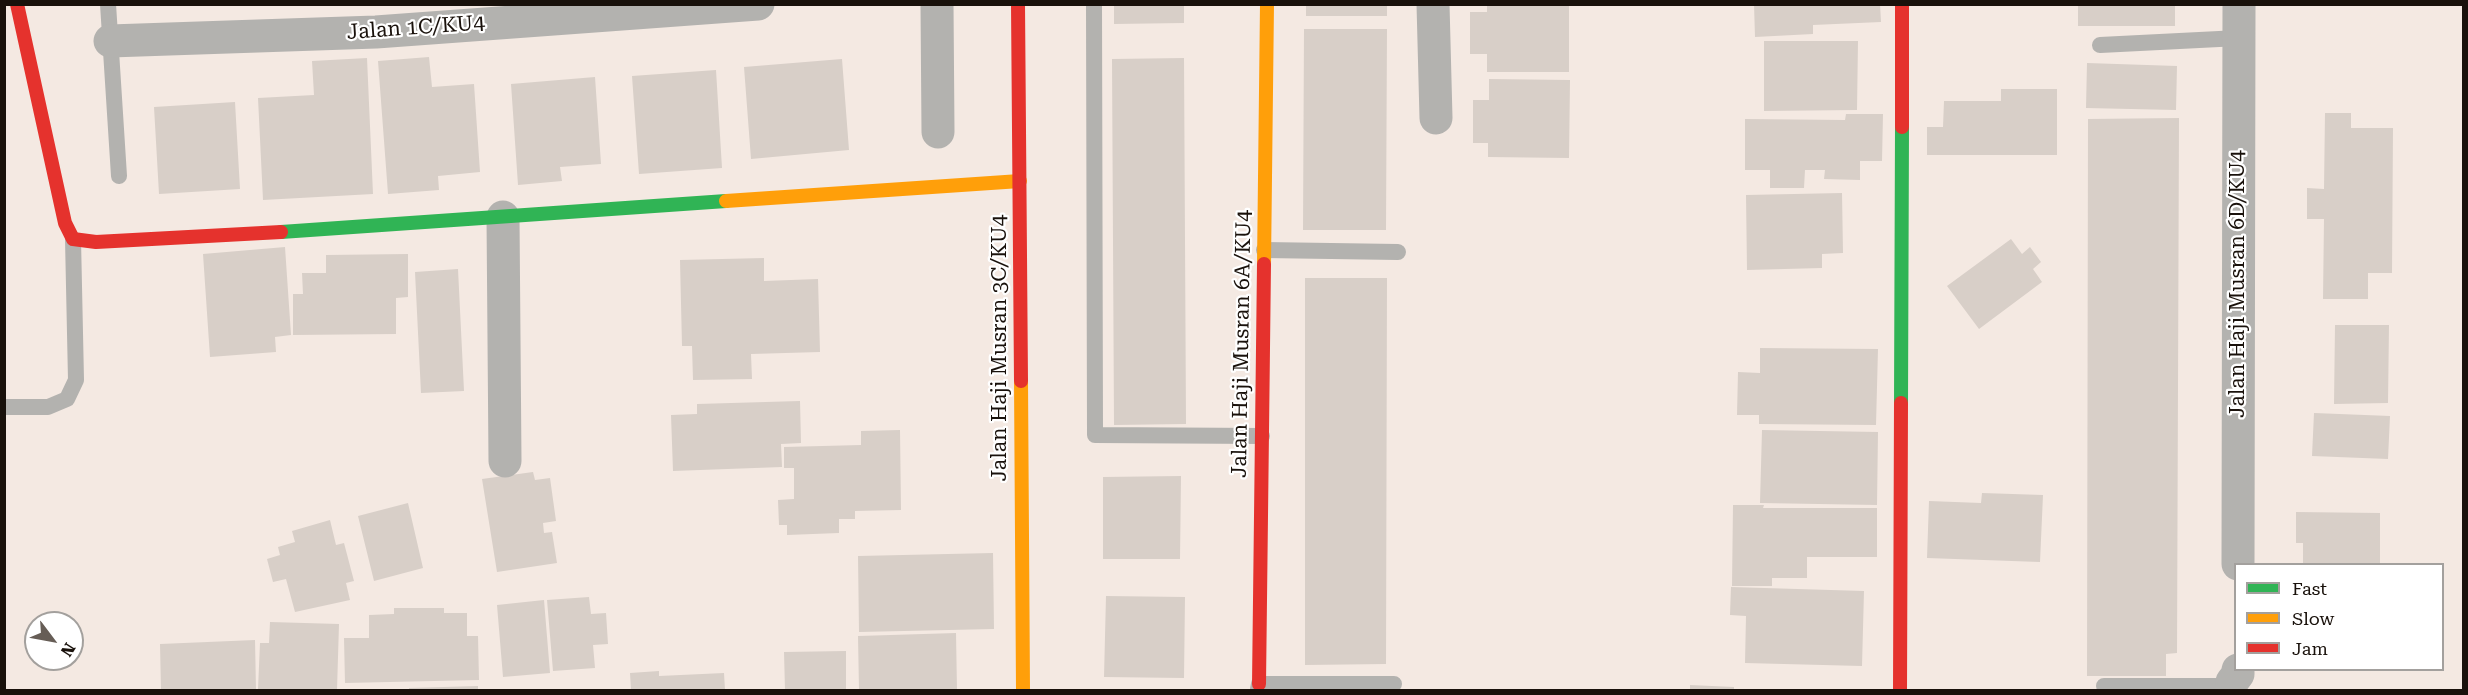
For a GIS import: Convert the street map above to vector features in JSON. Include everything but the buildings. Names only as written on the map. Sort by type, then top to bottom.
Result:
[{"type":"street","points":[[17,4],[65,223],[73,240],[132,241],[1020,181]]},
{"type":"street","name":"Jalan 1C/KU4","points":[[110,41],[375,18],[758,4]]},
{"type":"street","points":[[937,4],[938,132]]},
{"type":"street","name":"Jalan Haji Musran 3C/KU4","points":[[1018,4],[1023,690]]},
{"type":"street","name":"Jalan Haji Musran 6A/KU4","points":[[1258,687],[1267,4]]},
{"type":"street","points":[[1433,4],[1436,118]]},
{"type":"street","points":[[1900,690],[1902,4]]},
{"type":"street","name":"Jalan Haji Musran 6D/KU4","points":[[2238,563],[2239,4]]},
{"type":"street","points":[[503,217],[505,461]]},
{"type":"lane","points":[[108,4],[119,176]]},
{"type":"lane","points":[[1094,4],[1095,435],[1262,436]]},
{"type":"lane","points":[[2100,45],[2239,38]]},
{"type":"lane","points":[[4,407],[48,407],[67,399],[76,380],[73,240]]},
{"type":"lane","points":[[1264,250],[1398,252]]},
{"type":"lane","points":[[2104,686],[2217,686],[2235,676]]},
{"type":"lane","points":[[1258,687],[1394,684]]},
{"type":"traffic: fast","points":[[1901,403],[1902,127]]},
{"type":"traffic: fast","points":[[281,232],[726,201]]},
{"type":"traffic: slow","points":[[1264,264],[1267,4]]},
{"type":"traffic: slow","points":[[726,201],[1020,181]]},
{"type":"traffic: slow","points":[[1021,381],[1023,690]]},
{"type":"traffic: jam","points":[[17,4],[65,223],[73,239],[96,242],[281,232]]},
{"type":"traffic: jam","points":[[1018,4],[1021,381]]},
{"type":"traffic: jam","points":[[1902,4],[1902,127]]},
{"type":"traffic: jam","points":[[1259,684],[1264,264]]},
{"type":"traffic: jam","points":[[1900,690],[1901,403]]}]
